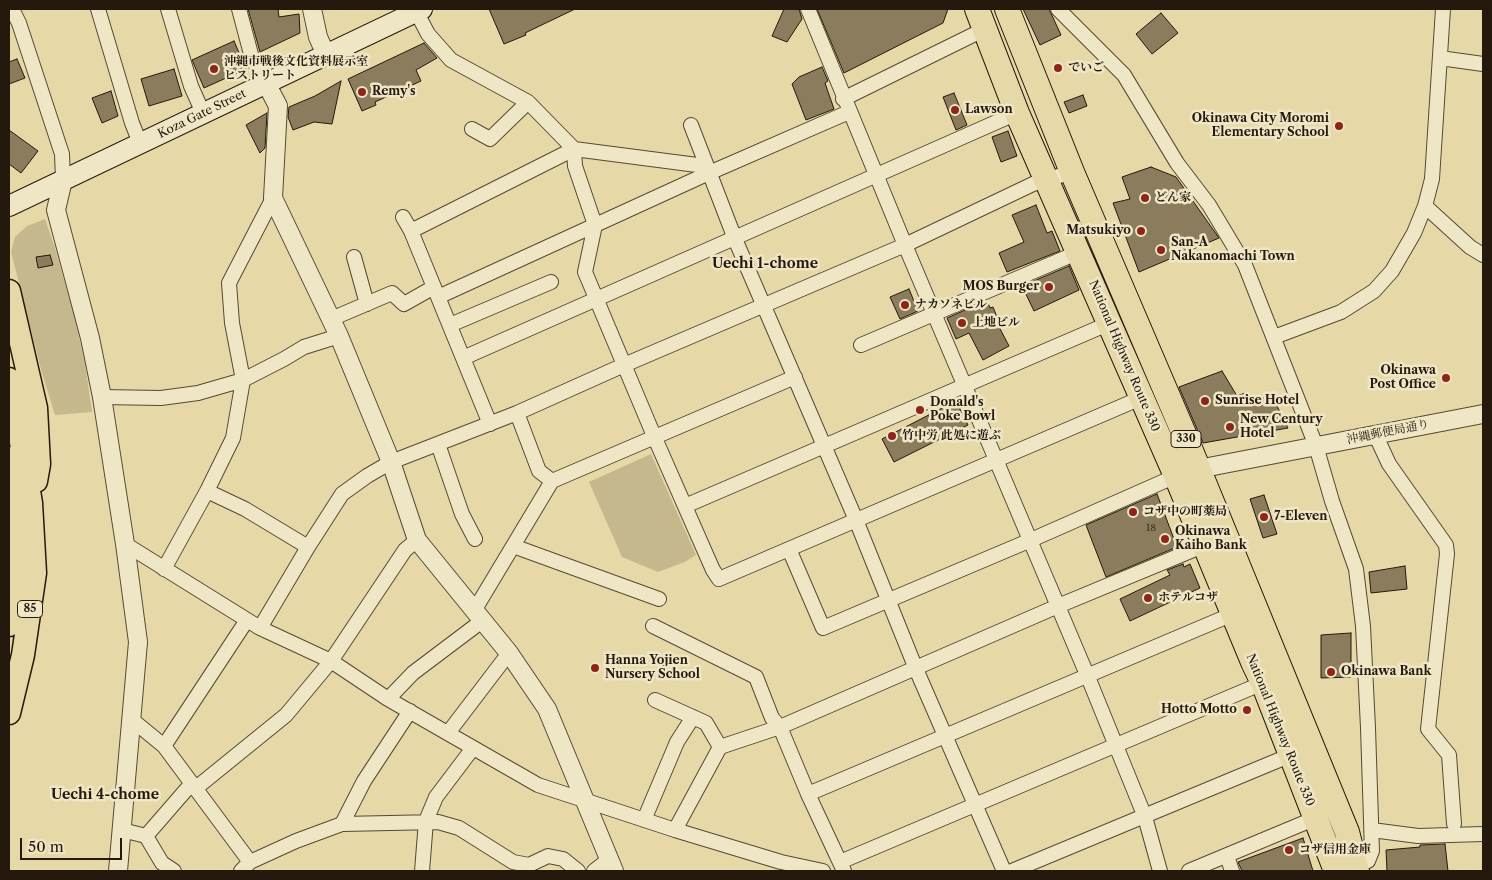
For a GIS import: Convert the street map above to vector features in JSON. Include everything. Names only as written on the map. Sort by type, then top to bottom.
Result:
[{"type":"highway","name":"National Highway Route 330","points":[[1007,9],[1072,172],[1187,472],[1273,679],[1291,755],[1316,818],[1346,869]]},
{"type":"highway","name":"National Highway Route 330","points":[[981,19],[1017,113],[1141,398],[1187,472],[1205,545],[1252,662],[1273,679],[1292,699],[1347,832],[1346,869]]},
{"type":"main road","name":"Koza Gate Street","points":[[9,206],[419,10]]},
{"type":"main road","points":[[9,291],[36,408],[40,464],[30,503]]},
{"type":"main road","name":"85","points":[[9,379],[30,503],[35,573],[23,655],[9,713]]},
{"type":"main road","name":"85","points":[[9,458],[16,574],[9,625]]},
{"type":"street","points":[[12,9],[19,23],[62,154],[63,180],[56,210],[90,338],[102,397],[138,642],[118,871]]},
{"type":"street","points":[[98,9],[132,123],[140,143]]},
{"type":"street","points":[[168,9],[191,86],[203,113]]},
{"type":"street","points":[[164,569],[207,491],[233,438],[243,380],[232,323],[229,283],[273,198],[278,106],[252,58],[239,9]]},
{"type":"street","points":[[312,9],[318,38],[326,55]]},
{"type":"street","points":[[808,9],[904,245],[1031,540],[1116,745],[1145,817],[1160,871]]},
{"type":"street","points":[[1058,9],[1124,75],[1177,163],[1209,205],[1245,265],[1316,446],[1332,501],[1356,569],[1363,626],[1372,851],[1368,861],[1346,869]]},
{"type":"street","points":[[1274,337],[1341,312],[1374,291],[1392,271],[1414,233],[1432,179],[1443,9]]},
{"type":"street","points":[[419,10],[428,34],[451,60],[528,102],[574,149],[575,166],[595,225],[585,272],[654,436],[718,579],[1141,398]]},
{"type":"street","points":[[331,319],[392,293],[404,304],[436,292],[595,225],[709,173],[846,105],[981,19]]},
{"type":"street","points":[[1440,58],[1483,64]]},
{"type":"street","points":[[472,129],[490,139],[528,102]]},
{"type":"street","points":[[463,358],[1017,113]]},
{"type":"street","points":[[692,125],[735,239],[856,520],[916,669],[1004,871]]},
{"type":"street","points":[[411,231],[574,149],[697,166],[709,173]]},
{"type":"street","points":[[260,628],[342,494],[391,462],[517,413],[904,245],[1033,184],[1072,172]]},
{"type":"street","points":[[273,198],[339,336],[391,462],[417,540],[509,653],[547,709],[587,801],[611,865],[594,871]]},
{"type":"street","points":[[1424,206],[1470,247],[1483,255]]},
{"type":"street","points":[[403,217],[411,231],[490,424]]},
{"type":"street","points":[[861,346],[1079,252]]},
{"type":"street","points":[[354,257],[367,304]]},
{"type":"street","points":[[450,325],[551,282]]},
{"type":"street","points":[[685,506],[1110,323]]},
{"type":"street","points":[[102,397],[161,398],[198,393],[243,380],[304,347],[339,336]]},
{"type":"street","points":[[388,699],[413,673],[478,616],[513,546],[552,481],[794,377]]},
{"type":"street","points":[[517,413],[539,471],[552,481]]},
{"type":"street","name":"沖縄郵便局通り","points":[[1187,472],[1483,414]]},
{"type":"street","points":[[1375,434],[1389,464],[1446,545],[1447,554],[1428,729],[1449,755],[1454,824]]},
{"type":"street","points":[[438,444],[462,514],[475,539]]},
{"type":"street","points":[[789,548],[823,628],[890,601],[1187,472]]},
{"type":"street","points":[[207,491],[245,509],[308,547]]},
{"type":"street","points":[[146,836],[194,785],[286,715],[331,661],[405,550],[417,540]]},
{"type":"street","points":[[125,544],[260,628],[331,661],[388,699],[538,785],[675,830],[781,862],[823,871]]},
{"type":"street","points":[[675,830],[720,746],[780,727],[1058,606],[1205,545]]},
{"type":"street","points":[[513,546],[659,599]]},
{"type":"street","points":[[808,794],[1233,614]]},
{"type":"street","points":[[164,746],[247,620]]},
{"type":"street","points":[[653,626],[756,677],[772,718],[780,727],[808,794],[842,866],[975,805],[1273,679]]},
{"type":"street","points":[[448,733],[509,653]]},
{"type":"street","points":[[655,700],[706,723],[720,746]]},
{"type":"street","points":[[342,824],[364,781],[410,711]]},
{"type":"street","points":[[644,820],[676,742],[693,717]]},
{"type":"street","points":[[131,719],[164,746],[194,785],[246,867],[296,841],[342,824],[426,821],[438,822],[459,828],[513,862],[529,865],[548,856],[563,860],[578,871]]},
{"type":"street","points":[[435,871],[424,871],[426,821],[436,797],[474,748]]},
{"type":"street","points":[[1012,871],[1291,755]]},
{"type":"street","points":[[1189,871],[1316,818]]},
{"type":"street","points":[[122,830],[146,836],[162,863],[174,871]]},
{"type":"street","points":[[1372,830],[1418,836],[1483,834]]},
{"type":"street","points":[[1227,856],[1232,871]]},
{"type":"shaded area","points":[[45,219],[76,322],[85,364],[92,412],[55,415],[42,373],[11,252],[15,237],[27,226]]},
{"type":"shaded area","points":[[651,454],[696,555],[685,562],[658,572],[622,557],[589,482]]},
{"type":"building","points":[[248,9],[278,9],[279,17],[299,14],[300,33],[260,52]]},
{"type":"building","points":[[489,9],[575,9],[525,33],[526,35],[504,44]]},
{"type":"building","points":[[784,9],[799,9],[802,19],[787,42],[772,36]]},
{"type":"building","points":[[817,9],[948,9],[943,23],[844,73]]},
{"type":"building","points":[[1023,9],[1049,9],[1061,35],[1040,45]]},
{"type":"building","points":[[1161,13],[1178,33],[1152,54],[1136,34]]},
{"type":"building","points":[[234,41],[246,69],[204,88],[192,60]]},
{"type":"building","points":[[424,43],[437,58],[416,70],[421,81],[375,102],[376,105],[362,111],[348,79]]},
{"type":"building","points":[[17,59],[25,78],[9,84],[9,62]]},
{"type":"building","points":[[822,67],[828,81],[825,83],[834,109],[806,120],[792,84],[799,77]]},
{"type":"building","points":[[174,69],[182,96],[149,106],[141,79]]},
{"type":"building","points":[[341,81],[332,124],[314,122],[293,130],[288,117],[289,107],[315,96]]},
{"type":"building","points":[[111,91],[118,116],[102,123],[92,98]]},
{"type":"building","points":[[954,93],[967,125],[956,130],[943,97]]},
{"type":"building","points":[[1083,95],[1087,106],[1069,113],[1064,102]]},
{"type":"building","points":[[267,113],[265,148],[260,153],[246,125]]},
{"type":"building","points":[[9,130],[38,151],[21,173],[9,164]]},
{"type":"building","points":[[1008,131],[1017,156],[1001,162],[992,137]]},
{"type":"building","points":[[1151,167],[1176,177],[1219,238],[1139,272],[1113,203],[1130,199],[1122,177]]},
{"type":"building","points":[[1036,205],[1047,233],[1052,231],[1060,251],[1007,272],[999,253],[1024,242],[1012,215]]},
{"type":"building","points":[[50,255],[53,265],[38,268],[36,257]]},
{"type":"building","points":[[1069,266],[1079,290],[1034,311],[1022,286]]},
{"type":"building","name":"ナカソネビル","points":[[909,289],[918,311],[900,319],[890,297]]},
{"type":"building","points":[[988,303],[990,308],[993,307],[999,322],[997,323],[1009,346],[983,360],[969,333],[956,339],[947,318],[979,304],[981,307]]},
{"type":"building","points":[[1222,371],[1237,396],[1245,393],[1250,401],[1272,396],[1288,428],[1203,443],[1179,387]]},
{"type":"building","points":[[956,401],[968,425],[894,462],[882,439]]},
{"type":"building","points":[[1157,494],[1177,547],[1106,577],[1086,525]]},
{"type":"building","name":"7-Eleven","points":[[1264,495],[1277,534],[1263,538],[1250,499]]},
{"type":"building","name":"ホテルコザ","points":[[1183,564],[1184,567],[1190,564],[1200,588],[1130,621],[1120,599],[1170,575],[1167,570]]},
{"type":"building","points":[[1405,566],[1407,589],[1371,593],[1369,572]]},
{"type":"building","points":[[1351,633],[1351,677],[1321,678],[1321,635]]},
{"type":"building","name":"コザ信用金庫","points":[[1303,838],[1313,871],[1242,871],[1238,862]]},
{"type":"building","points":[[1445,844],[1448,871],[1387,871],[1386,850],[1420,847],[1420,845]]},
{"type":"place","name":"でいご","points":[[1058,68]]},
{"type":"place","name":"沖縄市戦後文化資料展示室 ヒストリート","points":[[214,69]]},
{"type":"place","name":"Remy's","points":[[362,92]]},
{"type":"place","name":"Lawson","points":[[955,110]]},
{"type":"place","name":"Okinawa City Moromi Elementary School","points":[[1339,126]]},
{"type":"place","name":"どん家","points":[[1145,198]]},
{"type":"place","name":"Matsukiyo","points":[[1141,231]]},
{"type":"place","name":"San-A Nakanomachi Town","points":[[1161,250]]},
{"type":"place","name":"MOS Burger","points":[[1049,287]]},
{"type":"place","name":"ナカソネビル","points":[[905,305]]},
{"type":"place","name":"上地ビル","points":[[962,323]]},
{"type":"place","name":"Okinawa Post Office","points":[[1446,378]]},
{"type":"place","name":"Sunrise Hotel","points":[[1205,401]]},
{"type":"place","name":"Donald's Poke Bowl","points":[[920,410]]},
{"type":"place","name":"New Century Hotel","points":[[1230,427]]},
{"type":"place","name":"竹中労 此処に遊ぶ","points":[[892,436]]},
{"type":"place","name":"コザ中の町薬局","points":[[1133,512]]},
{"type":"place","name":"7-Eleven","points":[[1264,517]]},
{"type":"place","name":"Okinawa Kaiho Bank","points":[[1165,539]]},
{"type":"place","name":"ホテルコザ","points":[[1148,598]]},
{"type":"place","name":"Hanna Yojien Nursery School","points":[[595,668]]},
{"type":"place","name":"Okinawa Bank","points":[[1331,672]]},
{"type":"place","name":"Hotto Motto","points":[[1247,710]]},
{"type":"place","name":"コザ信用金庫","points":[[1289,850]]},
{"type":"district","name":"Uechi 1-chome","points":[[765,264]]},
{"type":"district","name":"Uechi 4-chome","points":[[105,795]]}]
